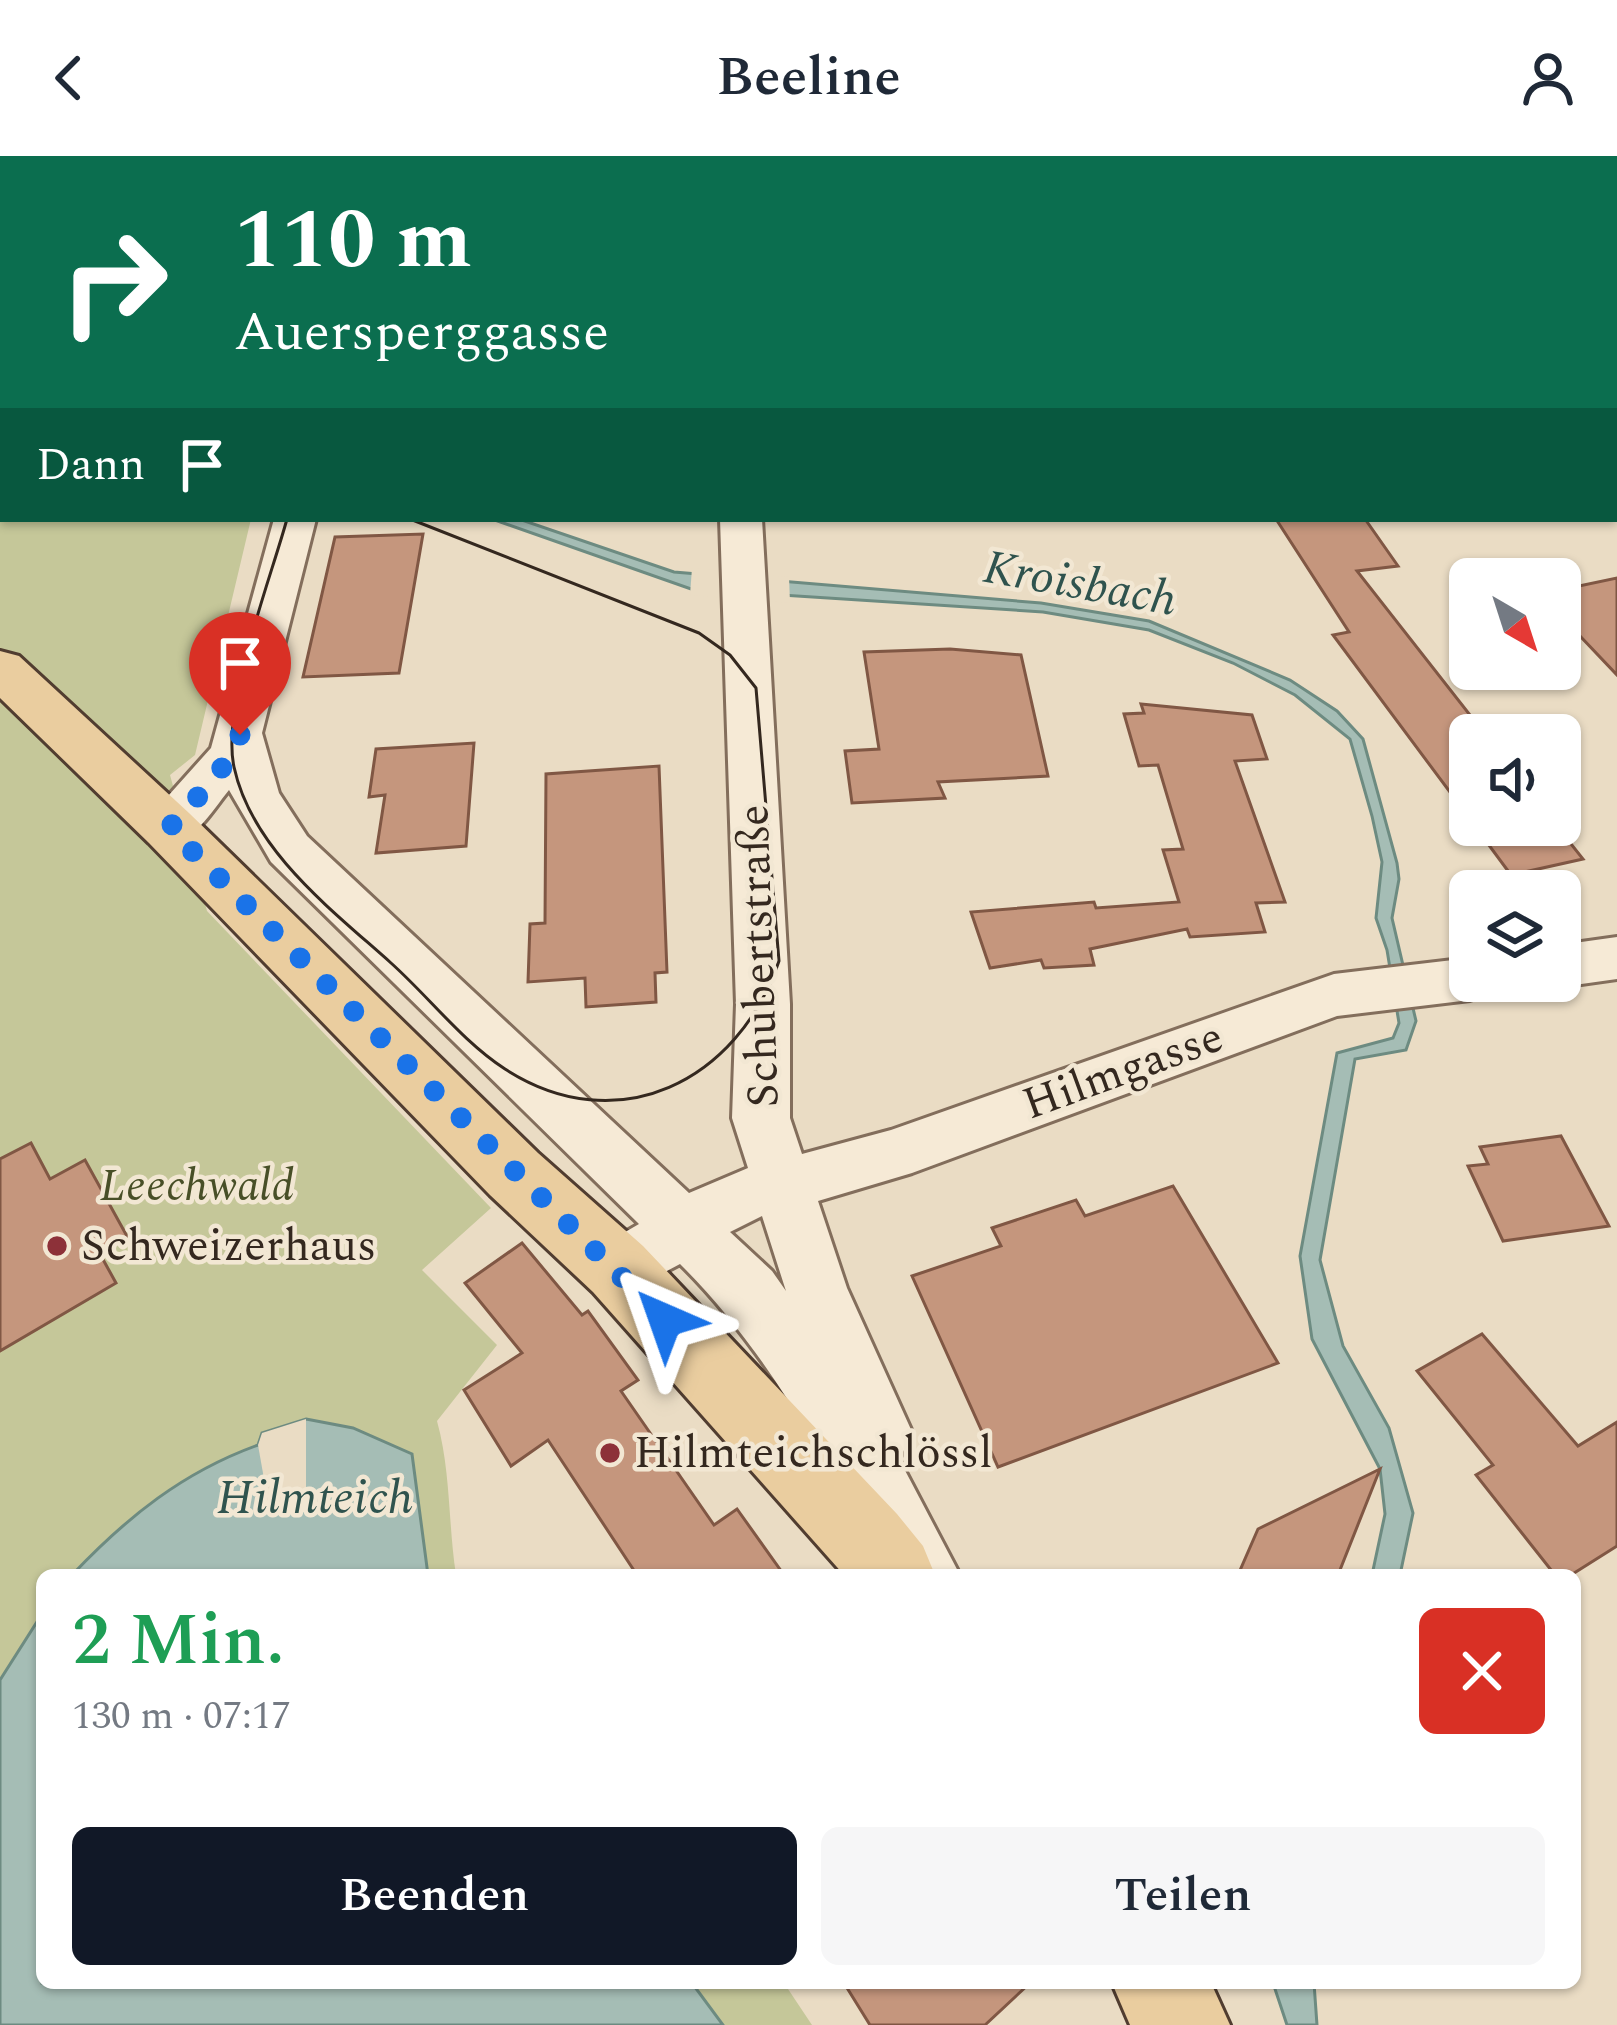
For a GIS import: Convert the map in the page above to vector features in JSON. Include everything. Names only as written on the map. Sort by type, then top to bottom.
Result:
[{"type":"main road","points":[[0,668],[169,828],[514,1174],[642,1295],[889,1569]]},
{"type":"main road","points":[[1162,1989],[1182,2025]]},
{"type":"street","points":[[169,828],[218,775],[240,735],[294,522]]},
{"type":"street","name":"Schubertstraße","points":[[743,537],[763,1004],[761,1118],[790,1215],[939,1569]]},
{"type":"street","points":[[240,735],[255,795],[289,849],[750,1291],[865,1464],[922,1569]]},
{"type":"street","points":[[1581,963],[1617,958]]},
{"type":"street","name":"Hilmgasse","points":[[642,1295],[685,1225],[733,1198],[790,1215],[891,1155],[1334,995],[1449,982]]},
{"type":"street","points":[[750,1291],[790,1215]]},
{"type":"street","points":[[642,1295],[750,1291]]},
{"type":"green space","name":"Leechwald","points":[[0,522],[250,522],[195,755],[170,775],[207,911],[491,1208],[422,1270],[497,1345],[437,1421],[455,1569],[36,1569],[36,1989],[788,1989],[812,2025],[0,2025]]},
{"type":"water","name":"Kroisbach","points":[[501,522],[528,522],[674,572],[1041,603],[1149,621],[1290,680],[1337,711],[1363,739],[1397,863],[1392,918],[1416,1021],[1406,1050],[1355,1059],[1320,1260],[1343,1346],[1389,1428],[1413,1513],[1401,1569],[1373,1569],[1385,1514],[1380,1469],[1312,1339],[1300,1256],[1337,1053],[1393,1038],[1399,1023],[1387,950],[1376,918],[1382,862],[1350,739],[1295,695],[1233,663],[1149,630],[1043,612],[691,589]]},
{"type":"water","name":"Hilmteich","points":[[306,1419],[353,1428],[412,1454],[427,1569],[78,1569],[135,1515],[205,1469],[258,1445],[262,1433]]},
{"type":"water","points":[[36,1623],[36,1989],[696,1989],[723,2025],[0,2025],[0,1680]]},
{"type":"water","points":[[1275,1989],[1314,1989],[1317,2025],[1287,2025]]},
{"type":"pier","points":[[692,568],[789,577],[790,603],[690,595]]},
{"type":"pier","points":[[306,1419],[306,1495],[269,1507],[258,1445],[262,1433]]},
{"type":"building","points":[[1278,522],[1367,522],[1398,566],[1357,571],[1469,714],[1449,714],[1449,791],[1333,635],[1349,632]]},
{"type":"building","points":[[423,534],[399,673],[303,677],[335,537]]},
{"type":"building","points":[[1617,578],[1617,675],[1581,637],[1581,586]]},
{"type":"building","points":[[950,649],[1021,655],[1048,776],[938,782],[945,798],[852,803],[845,751],[879,749],[864,652]]},
{"type":"building","points":[[1141,704],[1252,715],[1267,759],[1235,761],[1285,902],[1256,903],[1265,932],[1190,937],[1187,929],[1090,949],[1094,965],[1044,968],[1041,960],[990,968],[971,912],[1094,902],[1096,908],[1179,902],[1163,850],[1183,849],[1158,765],[1139,766],[1124,714],[1144,713]]},
{"type":"building","points":[[474,743],[466,846],[376,853],[385,795],[369,797],[376,749]]},
{"type":"building","points":[[659,766],[667,972],[655,973],[656,1002],[586,1007],[585,978],[528,982],[530,924],[545,923],[546,774]]},
{"type":"building","points":[[1490,846],[1573,846],[1583,859],[1534,870],[1507,870]]},
{"type":"building","points":[[1561,1136],[1609,1226],[1503,1241],[1468,1166],[1488,1164],[1480,1147]]},
{"type":"building","name":"Schweizerhaus","points":[[31,1143],[50,1179],[85,1160],[128,1238],[100,1254],[116,1283],[0,1351],[0,1159]]},
{"type":"building","points":[[1173,1186],[1278,1363],[998,1467],[912,1276],[1001,1246],[992,1228],[1076,1200],[1085,1216]]},
{"type":"building","name":"Hilmteichschlössl","points":[[522,1243],[582,1315],[588,1311],[638,1380],[621,1391],[714,1525],[737,1509],[780,1569],[633,1569],[548,1440],[511,1466],[464,1390],[522,1353],[465,1283]]},
{"type":"building","points":[[1482,1334],[1578,1446],[1617,1422],[1617,1546],[1581,1569],[1550,1569],[1476,1475],[1493,1465],[1417,1371]]},
{"type":"building","points":[[1380,1469],[1340,1569],[1241,1569],[1258,1529]]},
{"type":"building","points":[[848,1989],[1024,1989],[985,2025],[870,2025]]},
{"type":"tram line","points":[[286,522],[249,644],[232,742],[243,797],[276,852],[320,900],[505,1069],[548,1090],[590,1100],[631,1099],[669,1087],[704,1067],[735,1039],[760,1003],[779,961],[756,688],[730,655],[699,633],[418,522]]},
{"type":"place","name":"Schweizerhaus","points":[[57,1246]]},
{"type":"place","name":"Hilmteichschlössl","points":[[610,1453]]},
{"type":"route","points":[[240,735],[218,775],[169,828],[665,1320]]}]
